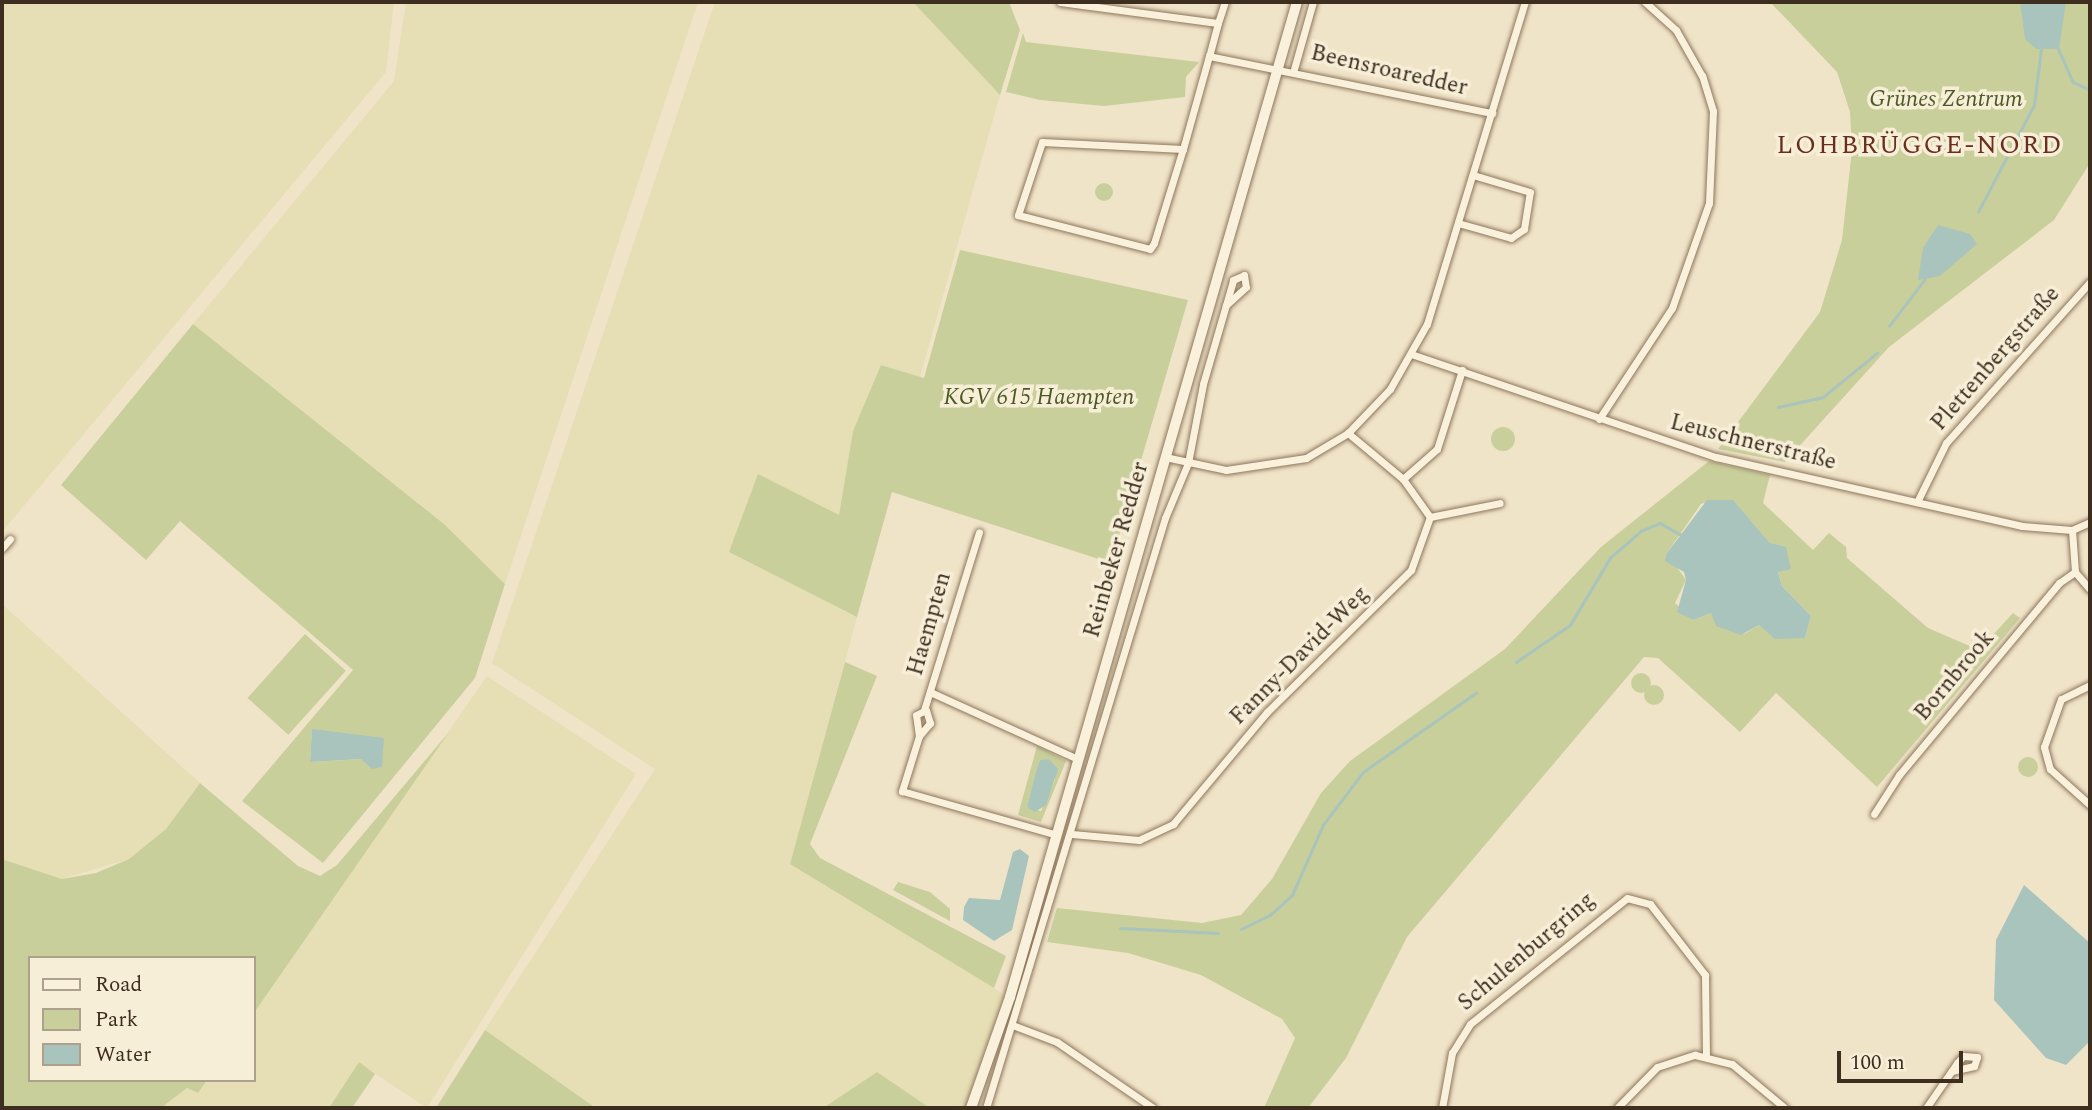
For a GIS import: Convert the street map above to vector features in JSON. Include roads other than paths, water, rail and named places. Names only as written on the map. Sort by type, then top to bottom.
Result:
[{"type":"main road","name":"Reinbeker Redder","points":[[971,1108],[1057,835],[1297,2]]},
{"type":"street","points":[[1060,2],[1218,23]]},
{"type":"street","points":[[1183,149],[1042,142],[1018,215],[1147,250],[1183,149],[1225,2]]},
{"type":"street","points":[[1294,69],[1313,2]]},
{"type":"street","points":[[1165,457],[1226,470],[1279,465],[1348,433],[1414,355],[1458,223],[1525,2]]},
{"type":"street","points":[[1598,419],[1672,308],[1709,202],[1713,111],[1702,76],[1676,30],[1645,2]]},
{"type":"street","name":"Beensroaredder","points":[[1209,56],[1294,69],[1492,113]]},
{"type":"street","points":[[1458,223],[1511,238],[1524,229],[1530,192],[1473,175]]},
{"type":"street","name":"Plettenbergstraße","points":[[1917,502],[1946,443],[2090,282]]},
{"type":"street","name":"Reinbeker Redder","points":[[986,1108],[1015,1026],[1164,518],[1188,463],[1226,305]]},
{"type":"street","name":"Leuschnerstraße","points":[[1414,355],[1716,457],[1917,502],[2072,530]]},
{"type":"street","points":[[1403,479],[1437,449],[1462,370]]},
{"type":"street","points":[[1348,433],[1403,479],[1430,517],[1500,503]]},
{"type":"street","name":"Fanny-David-Weg","points":[[1072,834],[1139,840],[1173,824],[1267,712],[1411,570],[1430,517]]},
{"type":"street","points":[[2090,522],[2072,530],[2075,572],[2090,589]]},
{"type":"street","name":"Haempten","points":[[979,532],[930,692],[1078,759]]},
{"type":"street","points":[[2,548],[10,539]]},
{"type":"street","name":"Bornbrook","points":[[1874,814],[1899,775],[2059,583],[2075,572]]},
{"type":"street","points":[[2090,685],[2061,699],[2044,747],[2050,769],[2090,805]]},
{"type":"street","points":[[919,736],[916,715],[924,710],[930,692]]},
{"type":"street","points":[[924,710],[931,717],[919,736],[902,791],[1057,835]]},
{"type":"street","name":"Schulenburgring","points":[[1442,1108],[1452,1054],[1470,1024],[1627,898],[1650,904],[1704,975],[1706,1055]]},
{"type":"street","points":[[1015,1026],[1057,1042],[1153,1108]]},
{"type":"street","points":[[1618,1108],[1657,1068],[1706,1055],[1732,1064],[1785,1108]]},
{"type":"street","points":[[1926,1108],[1952,1071]]},
{"type":"water","points":[[2020,2],[2066,2],[2059,49],[2036,49],[2025,39]]},
{"type":"water","points":[[1938,225],[1970,234],[1977,244],[1940,276],[1918,280],[1923,248]]},
{"type":"water","points":[[1707,500],[1733,500],[1770,543],[1786,547],[1791,569],[1778,572],[1782,586],[1811,616],[1805,638],[1775,639],[1759,625],[1741,635],[1716,626],[1711,613],[1694,620],[1677,612],[1686,580],[1684,572],[1665,561],[1667,553]]},
{"type":"water","points":[[312,729],[384,738],[382,767],[372,769],[361,759],[310,762]]},
{"type":"water","points":[[1049,759],[1058,769],[1046,805],[1035,812],[1027,807],[1036,772],[1040,760]]},
{"type":"water","points":[[1020,849],[1029,856],[1012,930],[994,941],[963,920],[964,907],[969,898],[1000,900],[1013,852]]},
{"type":"water","points":[[2024,885],[2090,943],[2090,1041],[2066,1065],[2046,1058],[1994,1000],[1996,940]]},
{"type":"waterway","points":[[2058,48],[2073,82],[2090,90]]},
{"type":"waterway","points":[[1978,212],[2034,105],[2041,49]]},
{"type":"waterway","points":[[1889,326],[1925,279]]},
{"type":"waterway","points":[[1778,407],[1823,397],[1877,353]]},
{"type":"waterway","points":[[1516,662],[1570,625],[1610,558],[1641,531],[1660,523],[1680,534]]},
{"type":"waterway","points":[[1241,929],[1270,915],[1292,895],[1323,825],[1363,772],[1476,693]]},
{"type":"waterway","points":[[1120,928],[1218,933]]},
{"type":"district","name":"LOHBRÜGGE-NORD","points":[[1920,146]]},
{"type":"park label","name":"Grünes Zentrum","points":[[1946,100]]},
{"type":"park label","name":"KGV 615 Haempten","points":[[1039,398]]}]
